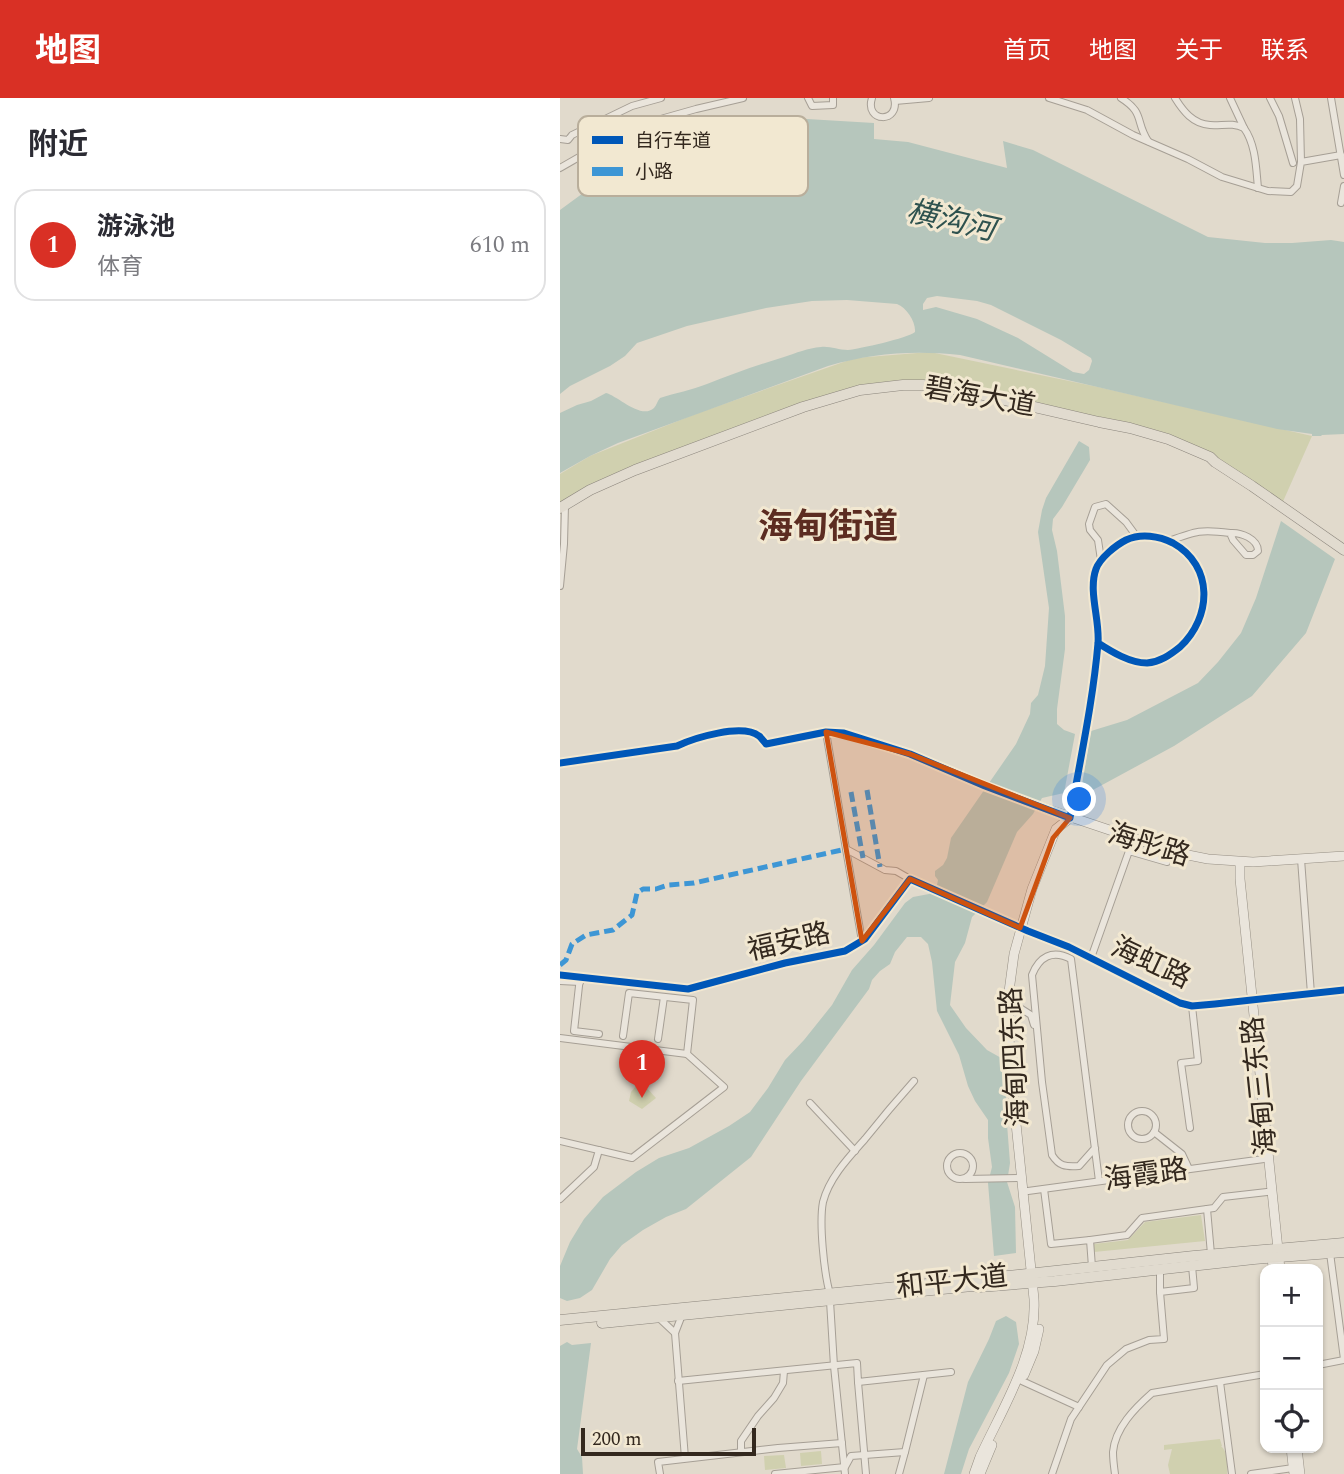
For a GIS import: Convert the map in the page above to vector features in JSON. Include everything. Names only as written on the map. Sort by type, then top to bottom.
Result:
[{"type":"main road","name":"碧海大道","points":[[562,509],[636,472],[840,398],[871,391],[924,388],[1002,402],[1127,432],[1178,448],[1241,482],[1344,552]]},
{"type":"main road","name":"海彤路","points":[[1038,806],[1080,824],[1181,857],[1221,864],[1344,857]]},
{"type":"main road","name":"海甸四东路","points":[[980,1474],[1033,1356],[1038,1336],[1040,1311],[1022,1178],[1007,1018],[1012,968],[1047,862],[1060,831],[1070,818]]},
{"type":"main road","points":[[1239,863],[1237,879],[1275,1253],[1274,1264]]},
{"type":"main road","name":"海甸四东路","points":[[974,1474],[1028,1350],[1034,1315],[1035,1278],[1013,1048],[1012,1003],[1024,930]]},
{"type":"main road","name":"海甸三东路","points":[[1250,1001],[1275,1253],[1278,1264]]},
{"type":"main road","name":"和平大道","points":[[1035,1278],[1192,1266],[1344,1243]]},
{"type":"main road","name":"和平大道","points":[[560,1320],[979,1287],[1092,1267],[1211,1254],[1344,1252]]},
{"type":"main road","name":"和平大道","points":[[560,1327],[659,1318],[817,1298]]},
{"type":"main road","points":[[1292,1453],[1295,1472]]},
{"type":"main road","points":[[1295,1472],[1297,1453]]},
{"type":"street","points":[[611,116],[632,106],[661,98]]},
{"type":"street","points":[[671,116],[743,98]]},
{"type":"street","points":[[808,98],[812,106],[833,104],[833,98]]},
{"type":"street","points":[[872,98],[870,108],[880,117],[892,113],[895,99],[929,98]]},
{"type":"street","points":[[1049,98],[1087,110],[1222,177],[1258,188],[1284,192],[1294,190],[1298,182],[1300,119],[1295,98]]},
{"type":"street","points":[[1121,98],[1136,110],[1149,142]]},
{"type":"street","points":[[1175,98],[1186,114],[1198,122],[1211,125],[1232,124],[1244,128]]},
{"type":"street","points":[[1230,98],[1251,142],[1258,188]]},
{"type":"street","points":[[1269,98],[1297,163]]},
{"type":"street","points":[[1331,98],[1344,175]]},
{"type":"street","points":[[560,139],[568,140],[578,132]]},
{"type":"street","points":[[1297,163],[1341,155]]},
{"type":"street","points":[[560,168],[578,159]]},
{"type":"street","points":[[1342,203],[1344,186]]},
{"type":"street","points":[[1101,560],[1098,540],[1089,524],[1095,506],[1106,504],[1126,522],[1137,537]]},
{"type":"street","points":[[560,586],[564,544],[562,509]]},
{"type":"street","points":[[1169,541],[1194,531],[1238,533],[1254,540],[1258,551],[1253,555],[1246,555],[1230,533]]},
{"type":"street","points":[[1070,818],[1097,647],[1094,585],[1096,567],[1125,540],[1137,537],[1161,538],[1181,548],[1200,571],[1204,584],[1203,607],[1197,626],[1188,639],[1174,652],[1148,663],[1134,662],[1097,647]]},
{"type":"street","points":[[560,763],[677,746],[694,738],[730,730],[753,733],[760,736],[766,744],[826,732],[844,733],[910,754],[1038,806]]},
{"type":"street","points":[[826,732],[862,941]]},
{"type":"street","points":[[846,849],[884,870],[896,871],[1024,930]]},
{"type":"street","points":[[1091,958],[1129,851],[1167,862]]},
{"type":"street","points":[[1301,860],[1311,994]]},
{"type":"street","name":"福安路","points":[[560,975],[580,980],[688,989],[785,963],[845,951],[865,939],[910,879]]},
{"type":"street","name":"海虹路","points":[[1024,930],[1069,947],[1180,1003],[1192,1006],[1344,990]]},
{"type":"street","points":[[1069,947],[1099,1181]]},
{"type":"street","points":[[1070,959],[1057,954],[1046,957],[1036,965],[1032,975],[1052,1155],[1058,1164],[1079,1166],[1095,1148]]},
{"type":"street","points":[[560,981],[580,980],[574,1031],[599,1034]]},
{"type":"street","points":[[623,1036],[629,993],[693,1000],[687,1054]]},
{"type":"street","points":[[658,1039],[664,997]]},
{"type":"street","points":[[1012,1003],[1031,1015],[1038,1037]]},
{"type":"street","points":[[1189,1128],[1181,1063],[1198,1061],[1192,1006]]},
{"type":"street","points":[[560,1038],[687,1054],[724,1087],[632,1158],[560,1141]]},
{"type":"street","points":[[845,1471],[830,1297],[826,1280],[823,1201],[832,1183],[855,1151],[914,1081]]},
{"type":"street","points":[[810,1103],[855,1151]]},
{"type":"street","points":[[1137,1112],[1149,1113],[1155,1119],[1154,1132],[1142,1139],[1133,1135],[1129,1127],[1130,1117],[1137,1112]]},
{"type":"street","points":[[1154,1132],[1182,1154],[1189,1169]]},
{"type":"street","points":[[560,1199],[594,1167],[599,1150]]},
{"type":"street","points":[[962,1179],[969,1175],[972,1167],[971,1159],[960,1153],[952,1156],[947,1164],[948,1172],[954,1178],[962,1179],[986,1179],[1022,1178]]},
{"type":"street","name":"海霞路","points":[[1028,1191],[1264,1159]]},
{"type":"street","points":[[972,1167],[986,1179]]},
{"type":"street","points":[[1044,1189],[1051,1244],[1127,1235],[1142,1218],[1214,1208],[1223,1197],[1268,1192]]},
{"type":"street","points":[[1207,1209],[1211,1254]]},
{"type":"street","points":[[1090,1240],[1092,1267]]},
{"type":"street","points":[[1323,1364],[1344,1359],[1342,1318],[1330,1253]]},
{"type":"street","points":[[1160,1292],[1194,1288],[1192,1266]]},
{"type":"street","points":[[1052,1474],[1071,1419],[1107,1365],[1126,1349],[1149,1340],[1164,1339],[1160,1269]]},
{"type":"street","points":[[826,1280],[817,1298],[830,1316]]},
{"type":"street","points":[[682,1315],[675,1333],[685,1458]]},
{"type":"street","points":[[659,1318],[675,1333]]},
{"type":"street","points":[[678,1381],[857,1363],[866,1474]]},
{"type":"street","points":[[741,1452],[741,1441],[774,1398],[783,1383],[784,1371]]},
{"type":"street","points":[[858,1382],[951,1372]]},
{"type":"street","points":[[899,1474],[924,1374]]},
{"type":"street","points":[[1115,1474],[1113,1452],[1120,1429],[1138,1405],[1152,1393],[1260,1375]]},
{"type":"street","points":[[1022,1381],[1079,1407]]},
{"type":"street","points":[[1220,1382],[1232,1474]]},
{"type":"street","points":[[660,1474],[658,1462],[842,1443]]},
{"type":"street","points":[[845,1471],[851,1456],[905,1452]]},
{"type":"street","points":[[775,1474],[845,1471]]},
{"type":"street","points":[[1251,1474],[1295,1472]]},
{"type":"highlighted area","points":[[826,732],[910,754],[1070,818],[1053,838],[1020,928],[910,879],[862,941]]},
{"type":"green space","points":[[930,352],[1312,436],[1281,506],[1210,457],[1147,432],[940,387],[855,391],[651,464],[560,508],[560,474],[590,456],[698,413],[855,358]]},
{"type":"green space","points":[[636,1086],[645,1086],[656,1098],[642,1109],[629,1101]]},
{"type":"green space","points":[[1201,1215],[1205,1241],[1094,1252],[1094,1244],[1128,1240],[1145,1222]]},
{"type":"green space","points":[[1220,1439],[1227,1459],[1227,1474],[1170,1474],[1168,1465],[1172,1449],[1164,1450],[1164,1445]]},
{"type":"green space","points":[[821,1451],[822,1464],[801,1466],[800,1453]]},
{"type":"green space","points":[[784,1455],[786,1468],[765,1470],[764,1456]]},
{"type":"water","name":"横沟河","points":[[808,119],[874,123],[874,139],[908,142],[1007,168],[1003,141],[1033,150],[1208,237],[1265,243],[1331,240],[1344,242],[1344,434],[1312,436],[960,355],[910,353],[877,355],[828,366],[618,443],[560,473],[560,413],[606,393],[636,409],[649,411],[660,398],[802,351],[824,347],[854,349],[915,332],[910,316],[897,304],[847,300],[812,301],[766,308],[687,326],[637,343],[625,356],[610,366],[560,394],[560,210],[579,196],[808,196]],"holes":[[[937,296],[991,305],[1091,358],[1089,370],[1084,374],[1073,372],[1018,338],[977,319],[936,307],[923,310],[927,298]]]},
{"type":"water","points":[[1079,441],[1089,447],[1090,460],[1053,519],[1052,530],[1065,616],[1065,649],[1057,724],[1075,734],[1064,793],[1042,798],[1033,814],[1017,832],[987,902],[972,917],[965,943],[955,962],[950,1005],[966,1028],[987,1050],[1003,1059],[1010,1163],[1007,1182],[1015,1207],[1016,1253],[994,1256],[988,1183],[992,1167],[988,1120],[975,1101],[959,1055],[937,1011],[928,944],[921,937],[907,937],[895,952],[890,964],[872,980],[869,989],[801,1081],[751,1157],[686,1209],[666,1217],[622,1245],[610,1259],[592,1290],[580,1298],[567,1301],[560,1298],[560,1266],[570,1242],[584,1219],[603,1197],[659,1158],[689,1148],[750,1112],[785,1060],[832,1005],[852,970],[905,903],[913,897],[929,894],[937,885],[935,871],[947,858],[951,838],[1016,744],[1030,714],[1031,703],[1038,695],[1045,666],[1049,608],[1038,532],[1046,498]]},
{"type":"water","points":[[1281,521],[1335,559],[1306,633],[1252,696],[1174,746],[1080,797],[1091,731],[1127,720],[1198,683],[1241,633],[1256,598]]},
{"type":"water","points":[[1006,1316],[1016,1322],[1019,1344],[1009,1373],[969,1449],[961,1474],[944,1474],[968,1382],[996,1321]]},
{"type":"water","points":[[567,1342],[572,1345],[591,1343],[577,1449],[582,1457],[583,1474],[560,1474],[560,1346]]},
{"type":"marked path","points":[[867,790],[880,867]]},
{"type":"marked path","points":[[851,792],[863,858]]},
{"type":"marked path","points":[[560,965],[566,960],[572,944],[586,935],[613,930],[632,915],[637,893],[643,889],[694,883],[846,849]]},
{"type":"cycle path","points":[[560,763],[677,746],[730,731],[751,732],[766,744],[826,732],[844,733],[910,754],[1070,818],[1096,665],[1098,634],[1093,587],[1096,569],[1113,548],[1138,537],[1162,539],[1186,553],[1196,565],[1204,592],[1198,621],[1191,635],[1180,647],[1165,658],[1141,663],[1098,643]]},
{"type":"cycle path","points":[[560,975],[688,989],[785,963],[845,951],[865,939],[910,879],[1069,947],[1180,1003],[1192,1006],[1344,990]]},
{"type":"place","name":"游泳池","points":[[642,1098]]},
{"type":"district","name":"海甸街道","points":[[828,527]]}]
